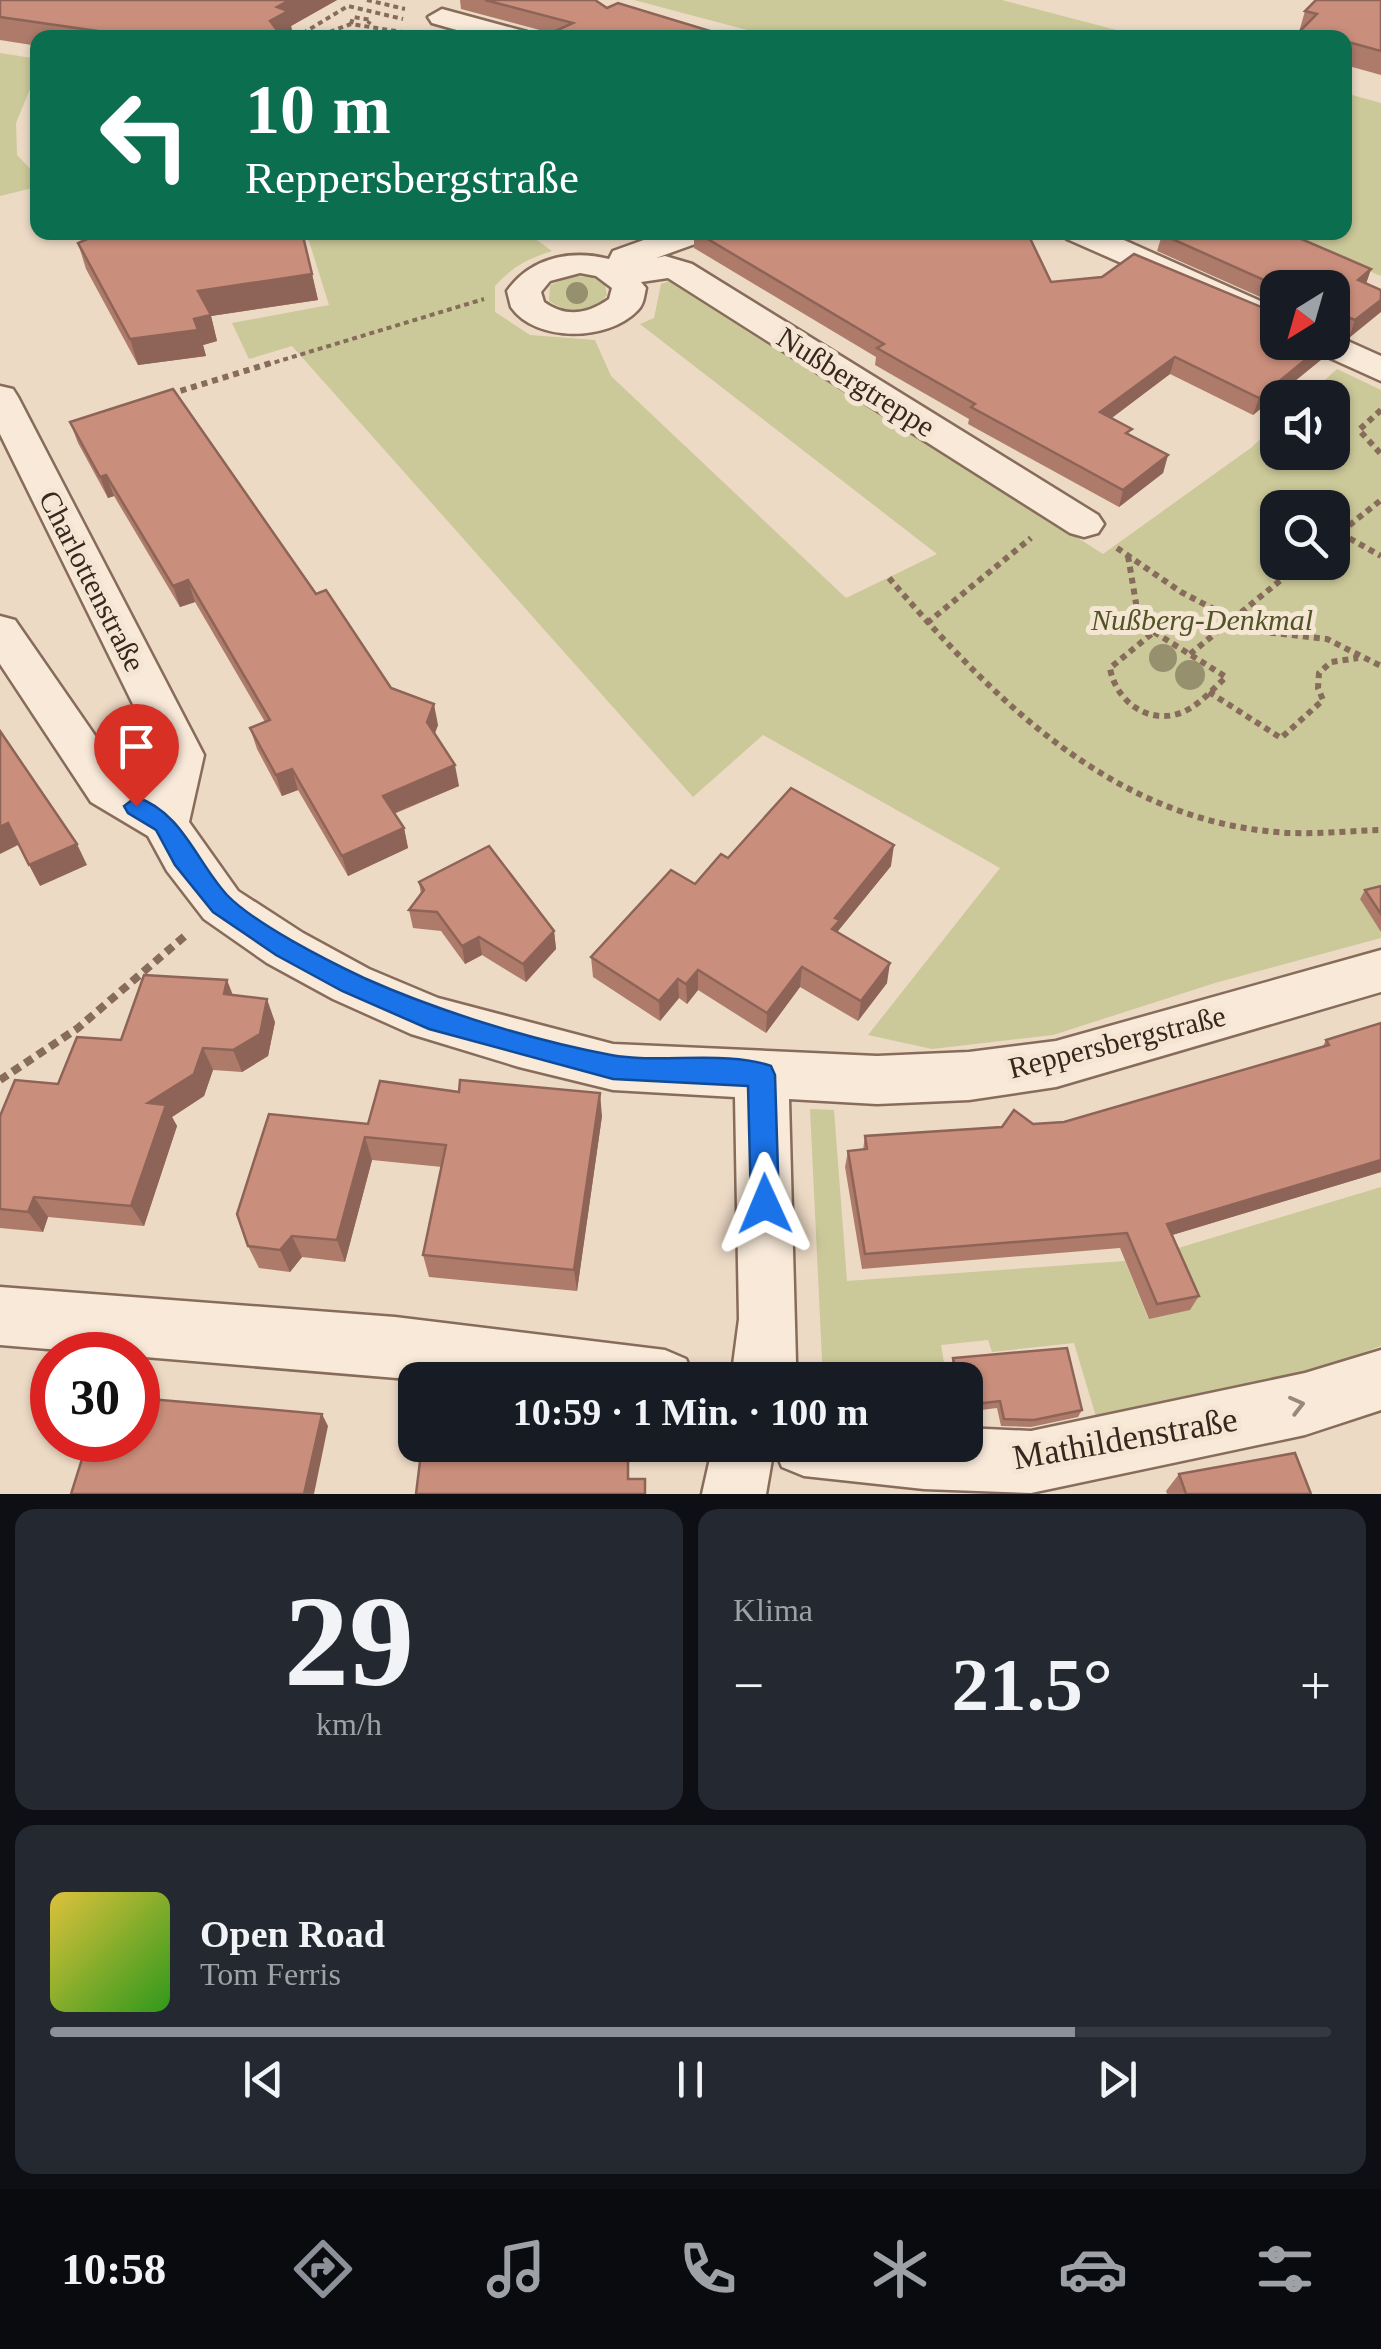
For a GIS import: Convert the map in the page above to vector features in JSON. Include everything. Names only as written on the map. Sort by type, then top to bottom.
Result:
[{"type":"street","points":[[428,20],[477,30]]},
{"type":"street","name":"Nußbergtreppe","points":[[681,240],[613,271],[666,266],[680,271],[1074,518]]},
{"type":"street","points":[[1096,240],[1260,314]]},
{"type":"street","points":[[1350,355],[1381,370]]},
{"type":"street","name":"Charlottenstraße","points":[[0,398],[181,755],[165,823]]},
{"type":"street","name":"Reppersbergstraße","points":[[0,631],[107,789],[165,823],[184,858],[221,905],[285,948],[351,984],[429,1018],[613,1067],[877,1080],[969,1076],[1056,1064],[1381,971]]},
{"type":"street","points":[[761,1075],[766,1362]]},
{"type":"street","points":[[0,1316],[394,1347],[517,1362]]},
{"type":"street","name":"Mathildenstraße","points":[[983,1460],[1031,1462],[1305,1404],[1381,1380]]},
{"type":"street","points":[[734,1494],[741,1462]]},
{"type":"path","points":[[308,30],[348,6],[428,20]]},
{"type":"path","points":[[335,30],[368,24],[395,30]]},
{"type":"path","points":[[153,399],[492,296]]},
{"type":"path","points":[[1381,410],[1359,430],[1381,454]]},
{"type":"path","points":[[1350,525],[1381,500]]},
{"type":"path","points":[[927,623],[1074,518]]},
{"type":"path","points":[[1350,539],[1381,556]]},
{"type":"path","points":[[1154,632],[1110,668],[1110,684],[1120,699],[1138,710],[1163,716],[1185,713],[1226,677],[1154,632],[1138,609],[1128,555],[1181,592],[1233,619],[1264,632],[1327,639],[1381,666]]},
{"type":"path","points":[[888,578],[971,674],[1070,756],[1119,786],[1188,814],[1255,830],[1381,830]]},
{"type":"path","points":[[1190,654],[1282,580]]},
{"type":"path","points":[[1209,692],[1282,738],[1323,700],[1318,688],[1319,674],[1331,662],[1352,657],[1363,659]]},
{"type":"path","points":[[0,1080],[78,1028],[221,905]]},
{"type":"green space","points":[[634,0],[1002,0],[1116,30],[747,30]]},
{"type":"green space","points":[[0,53],[30,58],[30,89],[16,123],[17,155],[30,169],[30,189],[0,196]]},
{"type":"green space","points":[[1352,95],[1381,103],[1381,276],[1294,240],[1352,240]]},
{"type":"green space","points":[[248,240],[296,240],[253,247]]},
{"type":"green space","name":"Nußberg-Denkmal","points":[[309,240],[536,240],[552,251],[520,264],[495,286],[495,312],[530,335],[595,340],[611,376],[846,598],[937,554],[640,324],[654,318],[661,284],[672,280],[1103,554],[1260,440],[1260,470],[1350,470],[1350,380],[1325,380],[1337,369],[1381,390],[1381,938],[1215,983],[1053,1035],[932,1049],[868,1035],[1000,868],[763,735],[693,797],[292,346],[249,359],[232,323],[329,305]]},
{"type":"green space","points":[[574,276],[592,277],[605,285],[607,295],[594,306],[580,310],[549,301],[550,285]]},
{"type":"green space","points":[[810,1109],[834,1110],[847,1281],[1125,1261],[1148,1318],[1165,1252],[1381,1187],[1381,1346],[1295,1378],[1097,1420],[1074,1343],[992,1352],[988,1340],[941,1345],[944,1362],[822,1362]]},
{"type":"building","points":[[0,0],[290,0],[277,7],[288,11],[270,21],[277,30],[90,30],[0,17]]},
{"type":"building","points":[[485,0],[595,0],[607,8],[618,3],[707,30],[558,30],[573,23]]},
{"type":"building","points":[[1316,0],[1381,0],[1381,51],[1352,43],[1352,30],[1301,30],[1317,14],[1305,11]]},
{"type":"building","points":[[304,240],[312,274],[198,291],[211,315],[194,319],[198,330],[130,339],[78,243]]},
{"type":"building","points":[[709,240],[1031,240],[1051,282],[1102,277],[1134,254],[1260,306],[1260,360],[1305,360],[1281,380],[1260,380],[1259,398],[1175,357],[1100,412],[1132,429],[1126,433],[1168,455],[1123,490],[971,407],[975,404],[877,348],[884,344]]},
{"type":"building","points":[[1174,240],[1304,240],[1371,269],[1358,280],[1381,290],[1381,300],[1355,320],[1350,318],[1350,270],[1260,270],[1260,278]]},
{"type":"building","points":[[173,389],[316,594],[326,590],[391,688],[434,704],[427,722],[455,765],[383,796],[404,828],[342,856],[292,769],[276,775],[250,728],[270,720],[188,580],[173,586],[106,475],[100,477],[70,422]]},
{"type":"building","points":[[0,731],[77,844],[29,865],[8,823],[0,827]]},
{"type":"building","points":[[791,788],[894,845],[835,918],[840,920],[832,929],[890,963],[861,1001],[802,967],[767,1013],[698,970],[686,984],[678,979],[659,1001],[591,957],[671,870],[695,884],[721,854],[728,858]]},
{"type":"building","points":[[489,846],[554,931],[523,964],[479,937],[462,946],[437,912],[409,910],[424,890],[419,882]]},
{"type":"building","points":[[1381,886],[1381,914],[1365,890]]},
{"type":"building","points":[[144,975],[227,980],[224,994],[267,999],[260,1034],[233,1050],[203,1048],[194,1074],[148,1103],[166,1105],[131,1206],[34,1197],[28,1212],[0,1209],[0,1116],[15,1080],[58,1084],[77,1037],[121,1040]]},
{"type":"building","points":[[1381,1023],[1381,1160],[1167,1224],[1199,1296],[1157,1304],[1127,1233],[865,1254],[848,1151],[867,1149],[865,1136],[1002,1127],[1014,1110],[1033,1124],[1064,1122],[1329,1045],[1326,1040]]},
{"type":"building","points":[[460,1080],[600,1093],[574,1270],[423,1255],[446,1145],[365,1137],[337,1240],[292,1236],[280,1250],[248,1246],[237,1214],[269,1114],[368,1124],[380,1081],[459,1092]]},
{"type":"building","points":[[1067,1348],[1082,1410],[1034,1420],[1004,1419],[1000,1401],[983,1403],[983,1362],[954,1362],[953,1358]]},
{"type":"building","points":[[160,1400],[322,1414],[304,1494],[71,1494],[81,1462],[160,1462]]},
{"type":"building","points":[[1295,1453],[1311,1494],[1186,1494],[1179,1474]]},
{"type":"building","points":[[420,1462],[628,1462],[628,1479],[645,1479],[645,1494],[416,1494]]},
{"type":"route","points":[[136,806],[165,823],[184,858],[221,905],[285,948],[351,984],[429,1018],[613,1067],[761,1075],[765,1204]]}]
